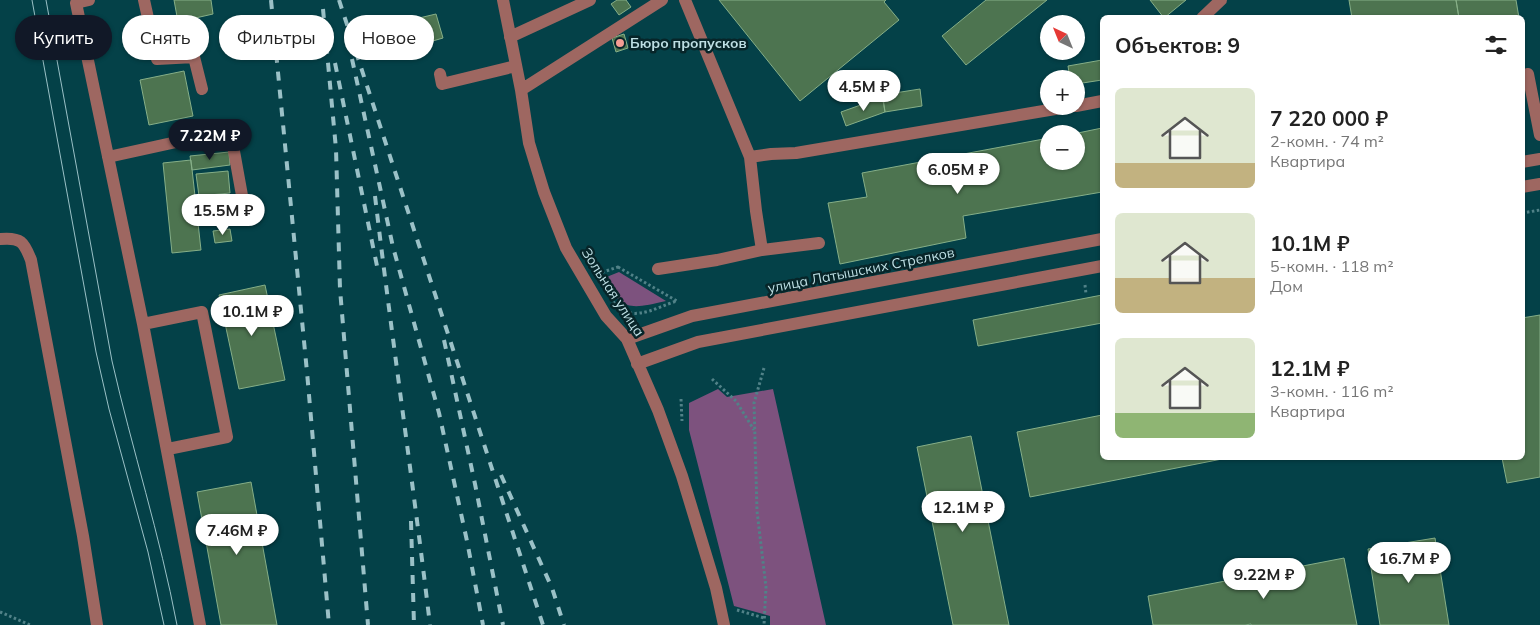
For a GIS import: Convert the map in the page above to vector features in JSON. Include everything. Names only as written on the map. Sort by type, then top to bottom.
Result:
[{"type":"street","points":[[89,0],[76,3],[168,449],[200,625]]},
{"type":"street","points":[[144,0],[158,60],[194,57],[202,90]]},
{"type":"street","name":"Зольная улица","points":[[503,0],[521,90],[529,143],[544,192],[566,248],[606,316],[628,339],[658,410],[676,455],[716,588],[724,625]]},
{"type":"street","points":[[510,37],[590,0]]},
{"type":"street","points":[[521,90],[662,0]]},
{"type":"street","points":[[685,0],[750,157],[762,250]]},
{"type":"street","points":[[1205,15],[1220,0]]},
{"type":"street","points":[[440,74],[442,84],[516,66]]},
{"type":"street","points":[[1528,74],[1540,135]]},
{"type":"street","points":[[1085,104],[1100,101]]},
{"type":"street","points":[[750,157],[796,153],[1040,112]]},
{"type":"street","points":[[108,156],[222,132],[232,140],[243,201]]},
{"type":"street","points":[[1525,162],[1540,159]]},
{"type":"street","points":[[1525,186],[1540,184]]},
{"type":"street","points":[[0,239],[13,238],[25,245],[31,260],[83,536],[97,625]]},
{"type":"street","name":"улица Латышских Стрелков","points":[[628,339],[692,316],[1100,239]]},
{"type":"street","points":[[658,269],[716,260],[762,250],[818,243]]},
{"type":"street","points":[[637,364],[698,342],[1100,266]]},
{"type":"street","points":[[143,324],[202,312],[227,436],[168,449]]},
{"type":"path","points":[[1525,212],[1540,210]]},
{"type":"path","points":[[618,267],[677,301],[640,314],[625,312],[615,305],[597,274],[618,267]]},
{"type":"path","points":[[764,368],[754,403],[757,511],[766,588],[764,625]]},
{"type":"path","points":[[712,379],[736,401],[755,432]]},
{"type":"path","points":[[0,612],[30,625]]},
{"type":"shaded area","points":[[619,272],[666,301],[644,306],[629,305],[622,302],[610,289],[604,278]]},
{"type":"shaded area","points":[[718,389],[727,397],[773,389],[826,625],[770,625],[770,616],[734,606],[689,430],[689,403]]},
{"type":"building","points":[[174,0],[211,0],[213,14],[177,15]]},
{"type":"building","points":[[617,0],[626,0],[631,7],[619,15],[611,4]]},
{"type":"building","points":[[719,0],[886,0],[884,2],[899,20],[800,101]]},
{"type":"building","points":[[986,0],[1047,0],[966,65],[942,36]]},
{"type":"building","points":[[1150,0],[1186,0],[1168,15],[1162,15]]},
{"type":"building","points":[[1349,0],[1456,0],[1458,15],[1352,15]]},
{"type":"building","points":[[1456,0],[1516,0],[1518,15],[1458,15]]},
{"type":"building","points":[[436,14],[443,38],[434,41],[434,15],[432,15]]},
{"type":"building","name":"Бюро пропусков","points":[[624,34],[628,48],[616,52],[612,38]]},
{"type":"building","points":[[1100,60],[1100,80],[1085,83],[1085,70],[1069,70],[1068,66]]},
{"type":"building","points":[[184,71],[193,116],[149,125],[140,80]]},
{"type":"building","points":[[920,89],[922,106],[885,112],[882,95]]},
{"type":"building","points":[[883,97],[885,112],[846,126],[841,112]]},
{"type":"building","points":[[1100,128],[1100,192],[963,216],[966,238],[840,264],[828,203],[867,197],[862,173],[1040,140],[1040,170],[1085,170],[1085,132]]},
{"type":"building","points":[[229,152],[230,165],[192,170],[190,156]]},
{"type":"building","points":[[191,160],[201,250],[172,253],[163,163]]},
{"type":"building","points":[[228,171],[230,193],[199,196],[196,174]]},
{"type":"building","points":[[230,229],[232,241],[215,243],[213,231]]},
{"type":"building","points":[[265,285],[285,380],[239,389],[219,295]]},
{"type":"building","points":[[1100,295],[1100,323],[978,346],[973,320]]},
{"type":"building","points":[[1540,315],[1540,477],[1507,483],[1502,460],[1525,460],[1525,318]]},
{"type":"building","points":[[1100,415],[1100,460],[1217,460],[1030,497],[1017,432]]},
{"type":"building","points":[[971,436],[1009,625],[953,625],[917,447]]},
{"type":"building","points":[[251,482],[277,625],[221,625],[197,492]]},
{"type":"building","points":[[1435,538],[1449,625],[1380,625],[1368,549]]},
{"type":"building","points":[[1344,558],[1357,625],[1153,625],[1148,596]]},
{"type":"tram line","points":[[32,0],[96,352],[109,409],[148,552],[164,625]]},
{"type":"tram line","points":[[46,0],[112,361],[177,625]]},
{"type":"railway","points":[[271,0],[329,625]]},
{"type":"railway","points":[[339,0],[543,625]]},
{"type":"railway","points":[[323,9],[336,149],[340,289],[368,625]]},
{"type":"railway","points":[[352,60],[393,247],[439,413],[483,625]]},
{"type":"railway","points":[[335,63],[377,266]]},
{"type":"railway","points":[[375,196],[430,625]]},
{"type":"railway","points":[[444,340],[503,625]]},
{"type":"railway","points":[[501,475],[552,588],[564,625]]},
{"type":"railway","points":[[411,521],[414,625]]},
{"type":"place","name":"Бюро пропусков","points":[[620,43]]}]
